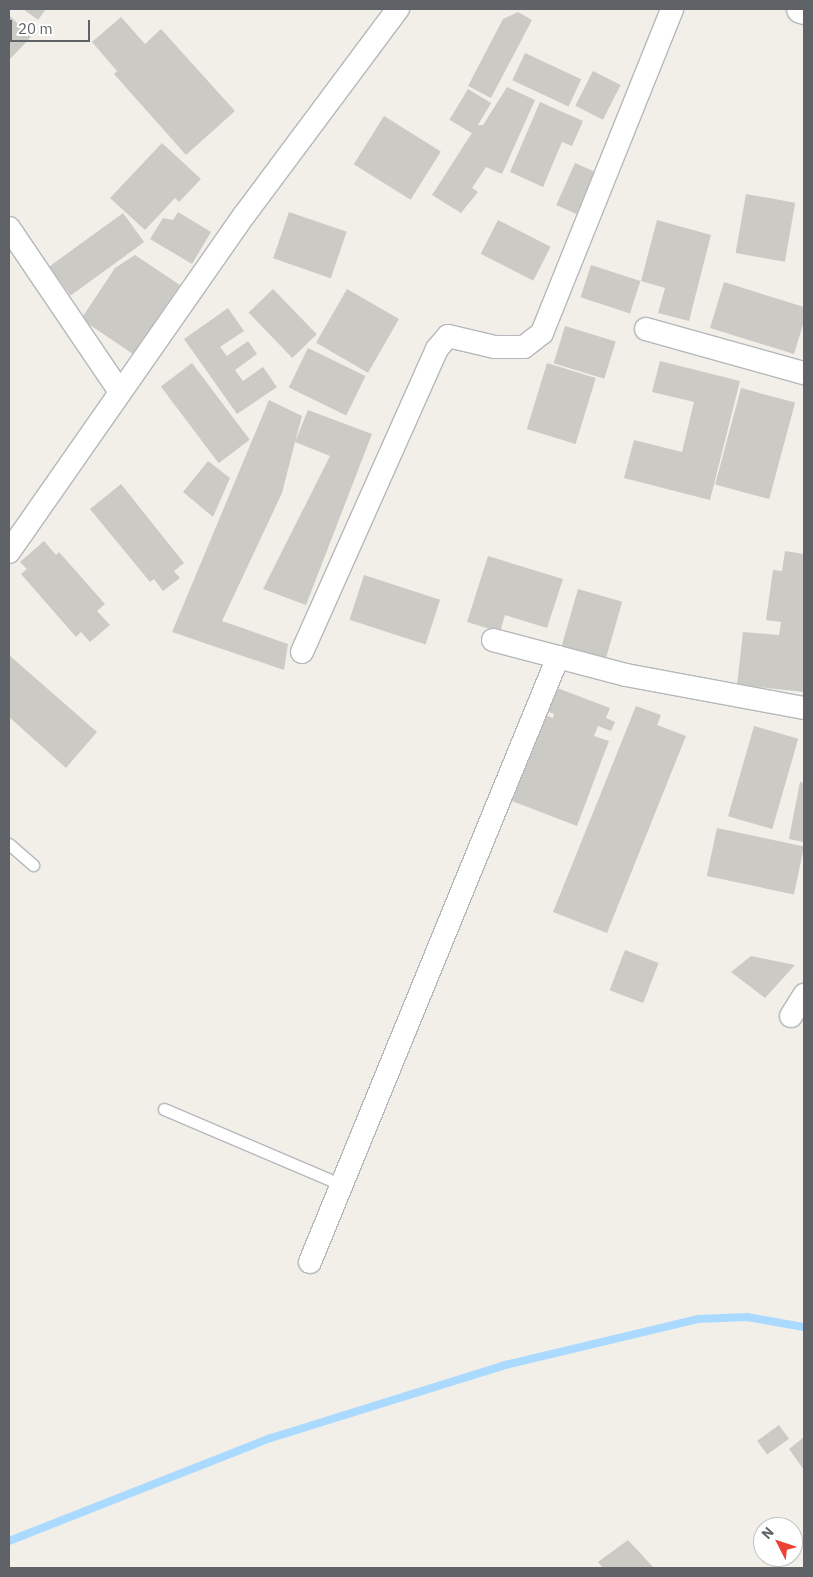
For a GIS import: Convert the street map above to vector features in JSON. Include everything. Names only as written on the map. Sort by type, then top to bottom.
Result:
[{"type":"street","points":[[9,552],[245,214],[398,9]]},
{"type":"street","points":[[302,652],[436,348],[448,336],[496,346],[524,347],[542,333],[672,9]]},
{"type":"street","points":[[9,228],[120,392]]},
{"type":"street","points":[[646,329],[804,372]]},
{"type":"street","points":[[493,640],[626,675],[804,708]]},
{"type":"street","points":[[310,1262],[558,657]]},
{"type":"street","points":[[791,1016],[804,995]]},
{"type":"lane","points":[[9,844],[33,865]]},
{"type":"lane","points":[[164,1109],[342,1185]]},
{"type":"building","points":[[23,9],[46,9],[38,20]]},
{"type":"building","points":[[518,12],[532,20],[491,98],[468,86],[503,19]]},
{"type":"building","points":[[9,15],[31,37],[9,60]]},
{"type":"building","points":[[121,17],[145,44],[161,29],[235,111],[186,155],[114,74],[117,71],[92,42]]},
{"type":"building","points":[[525,53],[581,79],[569,106],[512,80]]},
{"type":"building","points":[[593,71],[621,85],[603,120],[575,106]]},
{"type":"building","points":[[507,87],[535,100],[502,174],[486,167],[472,188],[478,192],[461,213],[432,195],[477,125],[483,125]]},
{"type":"building","points":[[468,89],[491,103],[473,134],[449,120]]},
{"type":"building","points":[[540,102],[583,121],[572,146],[562,142],[543,187],[510,172]]},
{"type":"building","points":[[384,116],[441,152],[411,200],[354,164]]},
{"type":"building","points":[[162,143],[201,179],[179,202],[175,198],[145,230],[110,198]]},
{"type":"building","points":[[575,163],[595,172],[576,214],[556,205]]},
{"type":"building","points":[[746,194],[795,203],[785,262],[736,253]]},
{"type":"building","points":[[178,212],[211,232],[192,264],[150,239],[163,218],[173,220]]},
{"type":"building","points":[[289,212],[347,232],[331,278],[273,258]]},
{"type":"building","points":[[123,213],[144,242],[71,296],[49,266]]},
{"type":"building","points":[[498,220],[551,247],[533,281],[481,254]]},
{"type":"building","points":[[657,220],[711,235],[689,321],[658,313],[665,288],[641,281]]},
{"type":"building","points":[[135,255],[180,285],[133,354],[81,319],[115,268]]},
{"type":"building","points":[[591,265],[640,281],[630,313],[580,297]]},
{"type":"building","points":[[724,282],[804,307],[804,321],[794,354],[710,328]]},
{"type":"building","points":[[273,289],[317,334],[292,358],[249,313]]},
{"type":"building","points":[[347,289],[399,319],[368,373],[316,343]]},
{"type":"building","points":[[228,308],[244,331],[220,347],[227,356],[248,341],[257,354],[235,370],[243,381],[263,367],[277,387],[237,414],[184,339]]},
{"type":"building","points":[[565,326],[616,341],[604,379],[554,363]]},
{"type":"building","points":[[308,348],[366,376],[346,416],[289,388]]},
{"type":"building","points":[[660,361],[740,381],[710,500],[624,478],[634,440],[682,452],[694,402],[652,392]]},
{"type":"building","points":[[192,363],[250,440],[219,463],[161,386]]},
{"type":"building","points":[[547,363],[596,378],[576,444],[527,429]]},
{"type":"building","points":[[741,388],[795,402],[769,499],[715,485]]},
{"type":"building","points":[[269,400],[302,416],[282,493],[222,621],[288,644],[284,670],[172,632]]},
{"type":"building","points":[[308,410],[372,434],[306,605],[263,589],[330,456],[295,442]]},
{"type":"building","points":[[208,461],[230,478],[213,517],[183,492]]},
{"type":"building","points":[[121,484],[184,563],[174,571],[180,578],[163,591],[154,579],[150,582],[90,509]]},
{"type":"building","points":[[44,541],[56,555],[59,552],[105,604],[97,611],[110,625],[90,642],[81,632],[76,637],[21,574],[27,569],[20,562]]},
{"type":"building","points":[[785,551],[804,554],[804,692],[737,685],[743,632],[779,635],[781,622],[766,620],[773,570],[782,571]]},
{"type":"building","points":[[488,556],[563,579],[547,628],[505,615],[500,632],[467,622]]},
{"type":"building","points":[[364,575],[440,600],[426,644],[349,620]]},
{"type":"building","points":[[578,589],[622,602],[606,659],[561,647]]},
{"type":"building","points":[[9,655],[97,732],[66,768],[9,717]]},
{"type":"building","points":[[552,686],[610,708],[606,718],[615,722],[611,731],[598,726],[594,736],[609,741],[577,826],[512,801],[545,715],[553,718],[554,714],[543,710]]},
{"type":"building","points":[[636,706],[661,715],[657,725],[686,736],[607,933],[553,912]]},
{"type":"building","points":[[754,726],[798,739],[772,829],[728,816]]},
{"type":"building","points":[[800,782],[804,783],[804,842],[789,839]]},
{"type":"building","points":[[717,828],[804,846],[794,894],[707,876]]},
{"type":"building","points":[[625,950],[659,963],[643,1003],[610,990]]},
{"type":"building","points":[[751,956],[795,965],[765,998],[731,972]]},
{"type":"building","points":[[779,1425],[789,1439],[767,1455],[757,1441]]},
{"type":"building","points":[[804,1437],[804,1470],[789,1449]]},
{"type":"building","points":[[628,1540],[654,1568],[603,1568],[598,1562]]},
{"type":"waterway","points":[[9,1541],[271,1438],[505,1365],[698,1319],[747,1317],[804,1327]]}]
